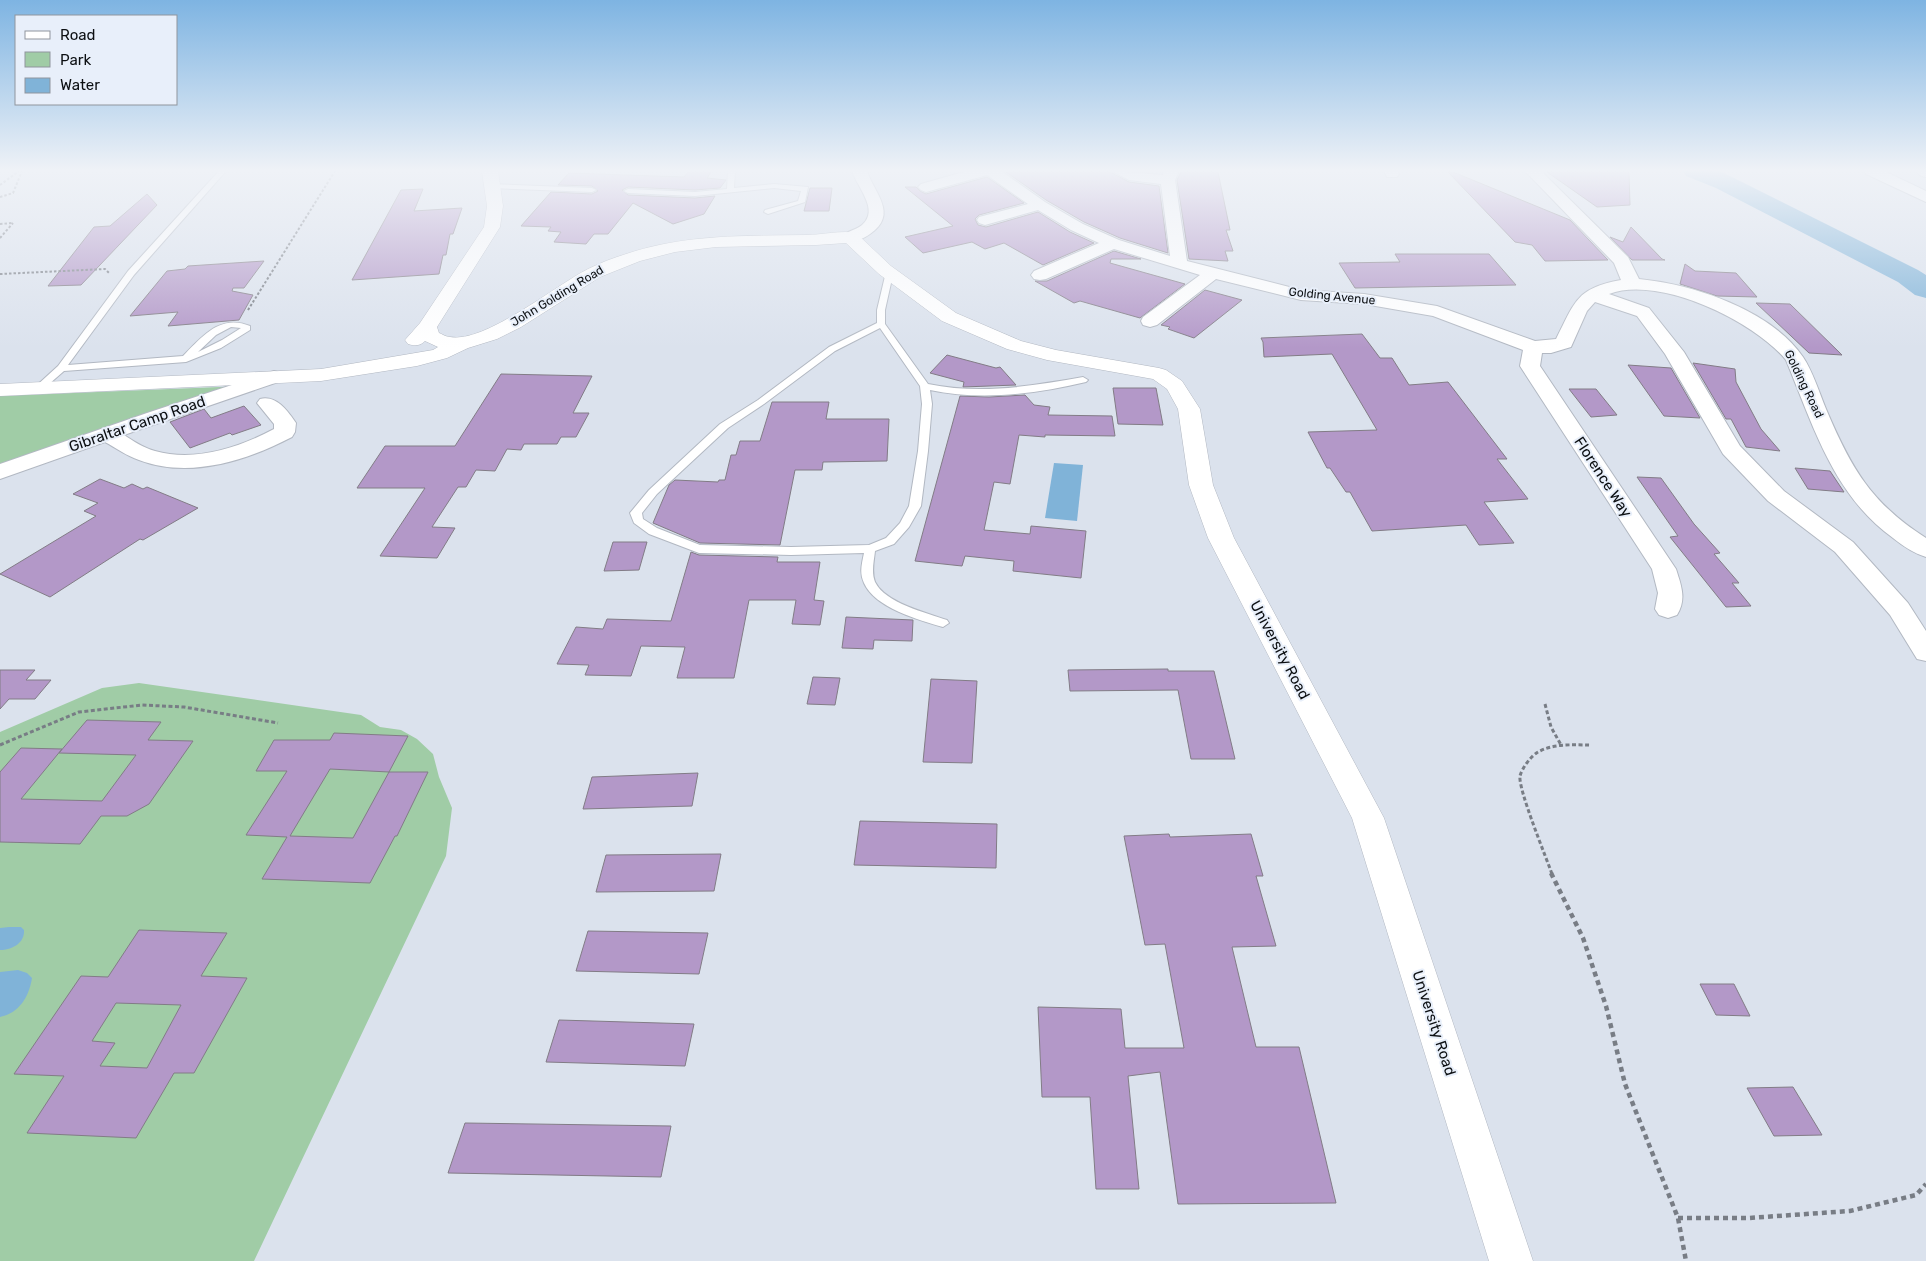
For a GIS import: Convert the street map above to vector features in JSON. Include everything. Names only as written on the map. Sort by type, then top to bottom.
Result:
[{"type":"street","points":[[391,364],[427,327],[490,230]]},
{"type":"street","name":"John Golding Road","points":[[427,327],[432,336],[444,342],[461,344],[478,340],[504,328],[592,274],[624,258],[667,247],[707,242],[831,240],[850,237],[865,230]]},
{"type":"street","name":"Golding Avenue","points":[[1081,230],[1113,244],[1301,295],[1364,299],[1437,311],[1533,347],[1551,347],[1564,343],[1577,310],[1593,296],[1614,287],[1632,284]]},
{"type":"street","points":[[1176,230],[1179,262]]},
{"type":"street","points":[[1590,230],[1622,261],[1632,284]]},
{"type":"street","name":"University Road","points":[[850,237],[889,274],[949,317],[1014,345],[1054,356],[1159,374],[1175,385],[1189,409],[1201,485],[1221,538],[1368,818],[1511,1261]]},
{"type":"street","points":[[1040,275],[1113,244]]},
{"type":"street","points":[[1150,321],[1213,272]]},
{"type":"street","name":"Golding Road","points":[[1632,284],[1679,291],[1706,300],[1754,323],[1774,335],[1787,347],[1795,358],[1841,465],[1859,494],[1883,518],[1926,549]]},
{"type":"street","points":[[1593,296],[1643,312],[1674,352],[1732,449],[1776,496],[1844,547],[1899,609],[1926,652]]},
{"type":"street","points":[[0,390],[321,375],[418,360],[440,354],[461,344]]},
{"type":"street","name":"Florence Way","points":[[1533,347],[1530,366],[1664,569],[1670,593],[1668,609]]},
{"type":"street","name":"Gibraltar Camp Road","points":[[0,472],[154,417],[274,377]]},
{"type":"street","points":[[180,408],[192,393],[191,382]]},
{"type":"street","points":[[154,417],[168,394],[166,383]]},
{"type":"street","points":[[106,434],[150,457],[189,460],[233,455],[263,444],[284,432],[285,423],[267,403]]},
{"type":"lane","points":[[38,389],[61,368],[131,273],[170,230]]},
{"type":"lane","points":[[881,324],[832,349],[724,426],[659,486],[636,513],[638,521],[653,531],[699,550],[870,550],[890,541],[905,525],[915,506],[923,451],[927,404],[925,386],[881,324],[881,310],[889,274]]},
{"type":"lane","points":[[61,368],[186,359],[204,354],[220,346],[247,328],[243,325],[221,328],[214,331],[186,359]]},
{"type":"lane","points":[[925,386],[942,391],[995,393],[1083,380]]},
{"type":"lane","points":[[870,550],[867,575],[878,596],[909,611],[943,623]]},
{"type":"path","points":[[248,310],[299,230]]},
{"type":"path","points":[[0,274],[105,269],[112,275],[131,273]]},
{"type":"path","points":[[1545,704],[1551,727],[1561,745]]},
{"type":"path","points":[[0,745],[78,712],[142,705],[184,707],[278,723]]},
{"type":"path","points":[[1591,745],[1561,745],[1538,752],[1526,764],[1520,777],[1525,800],[1555,883],[1583,938],[1606,1006],[1625,1084],[1678,1218],[1686,1261]]},
{"type":"path","points":[[1678,1218],[1748,1218],[1850,1211],[1916,1194],[1926,1184]]},
{"type":"green space","points":[[244,386],[0,471],[0,396]]},
{"type":"green space","points":[[139,683],[361,715],[380,727],[401,730],[417,739],[433,754],[439,777],[452,808],[446,856],[254,1261],[0,1261],[0,732],[102,688]]},
{"type":"water","points":[[1054,463],[1083,465],[1077,521],[1045,518]]},
{"type":"water","points":[[21,927],[24,930],[24,935],[17,945],[9,949],[0,950],[0,928]]},
{"type":"water","points":[[18,970],[27,973],[32,978],[31,985],[26,998],[18,1008],[0,1017],[0,972]]},
{"type":"building","points":[[92,230],[133,230],[81,285],[48,286]]},
{"type":"building","points":[[379,230],[454,230],[453,234],[450,234],[446,255],[443,255],[439,274],[352,280]]},
{"type":"building","points":[[611,230],[608,234],[594,234],[586,244],[554,242],[561,232],[548,231]]},
{"type":"building","points":[[936,230],[1067,230],[1094,243],[1043,265],[1004,243],[985,249],[972,242],[923,253],[905,237]]},
{"type":"building","points":[[1102,230],[1165,230],[1168,253],[1120,238]]},
{"type":"building","points":[[1185,230],[1230,230],[1226,230],[1233,251],[1225,251],[1228,261],[1189,259]]},
{"type":"building","points":[[1503,230],[1579,230],[1608,260],[1545,261],[1532,245],[1515,242]]},
{"type":"building","points":[[1629,230],[1634,230],[1665,260],[1632,260],[1610,237],[1623,242]]},
{"type":"building","points":[[1114,251],[1141,259],[1111,259],[1110,263],[1185,284],[1140,318],[1080,301],[1074,303],[1035,281],[1047,281]]},
{"type":"building","points":[[1395,254],[1489,254],[1516,285],[1355,288],[1339,263],[1400,262]]},
{"type":"building","points":[[264,261],[244,288],[233,288],[232,291],[253,295],[239,320],[168,326],[178,312],[130,316],[167,271],[185,269],[188,266]]},
{"type":"building","points":[[1685,264],[1695,271],[1736,273],[1757,297],[1717,296],[1680,284]]},
{"type":"building","points":[[1205,290],[1242,300],[1194,338],[1161,325]]},
{"type":"building","points":[[1756,303],[1790,304],[1842,355],[1809,353]]},
{"type":"building","points":[[1362,334],[1380,358],[1392,358],[1409,385],[1448,382],[1507,459],[1497,459],[1528,499],[1484,502],[1514,543],[1479,545],[1466,525],[1372,531],[1350,492],[1346,492],[1330,468],[1327,468],[1308,432],[1377,430],[1332,354],[1264,357],[1261,338]]},
{"type":"building","points":[[947,355],[996,368],[1000,367],[1016,385],[963,387],[964,382],[930,373]]},
{"type":"building","points":[[1693,363],[1735,369],[1736,382],[1761,429],[1780,451],[1746,447],[1731,419],[1726,419]]},
{"type":"building","points":[[1628,365],[1671,368],[1700,418],[1664,416]]},
{"type":"building","points":[[501,374],[592,376],[573,413],[589,413],[576,437],[561,437],[557,444],[524,444],[521,450],[507,449],[495,471],[476,470],[466,487],[458,487],[432,527],[455,528],[437,558],[380,556],[425,488],[357,488],[385,446],[455,446]]},
{"type":"building","points":[[1113,388],[1156,388],[1163,425],[1118,424]]},
{"type":"building","points":[[1569,389],[1596,389],[1617,415],[1591,417]]},
{"type":"building","points":[[1025,395],[1034,405],[1050,407],[1048,415],[1112,416],[1115,436],[1045,435],[1045,437],[1019,435],[1010,484],[994,482],[984,530],[1030,534],[1031,526],[1086,531],[1081,578],[1013,571],[1014,561],[965,556],[962,566],[915,561],[960,396]]},
{"type":"building","points":[[772,402],[829,402],[826,419],[889,419],[887,461],[823,462],[822,470],[795,470],[780,545],[700,543],[653,523],[669,485],[675,480],[718,482],[719,480],[725,480],[731,455],[736,455],[740,441],[760,441]]},
{"type":"building","points":[[244,406],[261,425],[232,435],[230,433],[190,448],[170,422],[204,409],[211,418]]},
{"type":"building","points":[[1795,468],[1830,471],[1844,492],[1808,489]]},
{"type":"building","points":[[1637,477],[1661,478],[1694,524],[1720,553],[1714,554],[1739,583],[1732,583],[1751,606],[1726,607],[1670,537],[1678,536]]},
{"type":"building","points":[[100,479],[124,488],[132,484],[143,489],[147,487],[198,508],[143,540],[140,539],[50,597],[0,574],[96,516],[84,511],[98,503],[73,494]]},
{"type":"building","points":[[613,542],[647,542],[639,570],[604,571]]},
{"type":"building","points":[[691,552],[699,555],[778,557],[777,562],[820,562],[814,600],[824,601],[820,625],[792,624],[796,600],[749,600],[734,678],[677,678],[685,647],[641,646],[631,676],[585,675],[589,665],[557,664],[576,627],[603,629],[607,619],[671,621]]},
{"type":"building","points":[[846,617],[913,620],[912,641],[874,640],[873,649],[842,648]]},
{"type":"building","points":[[1168,669],[1168,671],[1214,671],[1235,759],[1191,759],[1178,690],[1070,691],[1068,670]]},
{"type":"building","points":[[0,670],[35,670],[26,680],[51,680],[35,699],[9,699],[0,709]]},
{"type":"building","points":[[813,677],[840,678],[835,705],[807,704]]},
{"type":"building","points":[[931,679],[977,681],[972,763],[923,762]]},
{"type":"building","points":[[87,720],[161,722],[148,740],[193,741],[149,804],[127,816],[101,816],[80,844],[0,842],[0,772],[21,748],[62,749],[21,799],[102,801],[136,755],[59,753]]},
{"type":"building","points":[[334,733],[408,736],[389,772],[428,772],[397,836],[395,836],[370,883],[262,879],[287,837],[246,835],[287,771],[256,771],[274,740],[330,740]],"holes":[[[330,769],[389,772],[353,838],[290,836]]]},
{"type":"building","points":[[698,773],[692,806],[583,809],[592,777]]},
{"type":"building","points":[[860,821],[997,824],[996,868],[854,865]]},
{"type":"building","points":[[1169,834],[1170,837],[1251,834],[1263,876],[1256,876],[1276,946],[1232,947],[1256,1047],[1299,1047],[1336,1203],[1178,1204],[1160,1072],[1128,1076],[1139,1189],[1096,1189],[1090,1097],[1042,1097],[1038,1007],[1121,1009],[1125,1048],[1184,1048],[1165,944],[1145,945],[1124,836]]},
{"type":"building","points":[[721,854],[714,891],[596,892],[606,855]]},
{"type":"building","points":[[139,930],[227,933],[201,976],[247,978],[194,1073],[174,1073],[136,1138],[27,1133],[64,1076],[14,1074],[81,976],[108,977]],"holes":[[[116,1003],[181,1005],[147,1068],[100,1066],[115,1043],[92,1041]]]},
{"type":"building","points":[[588,931],[708,933],[699,974],[576,971]]},
{"type":"building","points":[[1700,984],[1734,984],[1750,1016],[1716,1015]]},
{"type":"building","points":[[559,1020],[694,1024],[685,1066],[546,1062]]},
{"type":"building","points":[[1793,1087],[1822,1135],[1774,1136],[1747,1088]]},
{"type":"building","points":[[465,1123],[671,1126],[661,1177],[448,1173]]},
{"type":"waterway","points":[[1817,230],[1908,276],[1926,289]]}]
